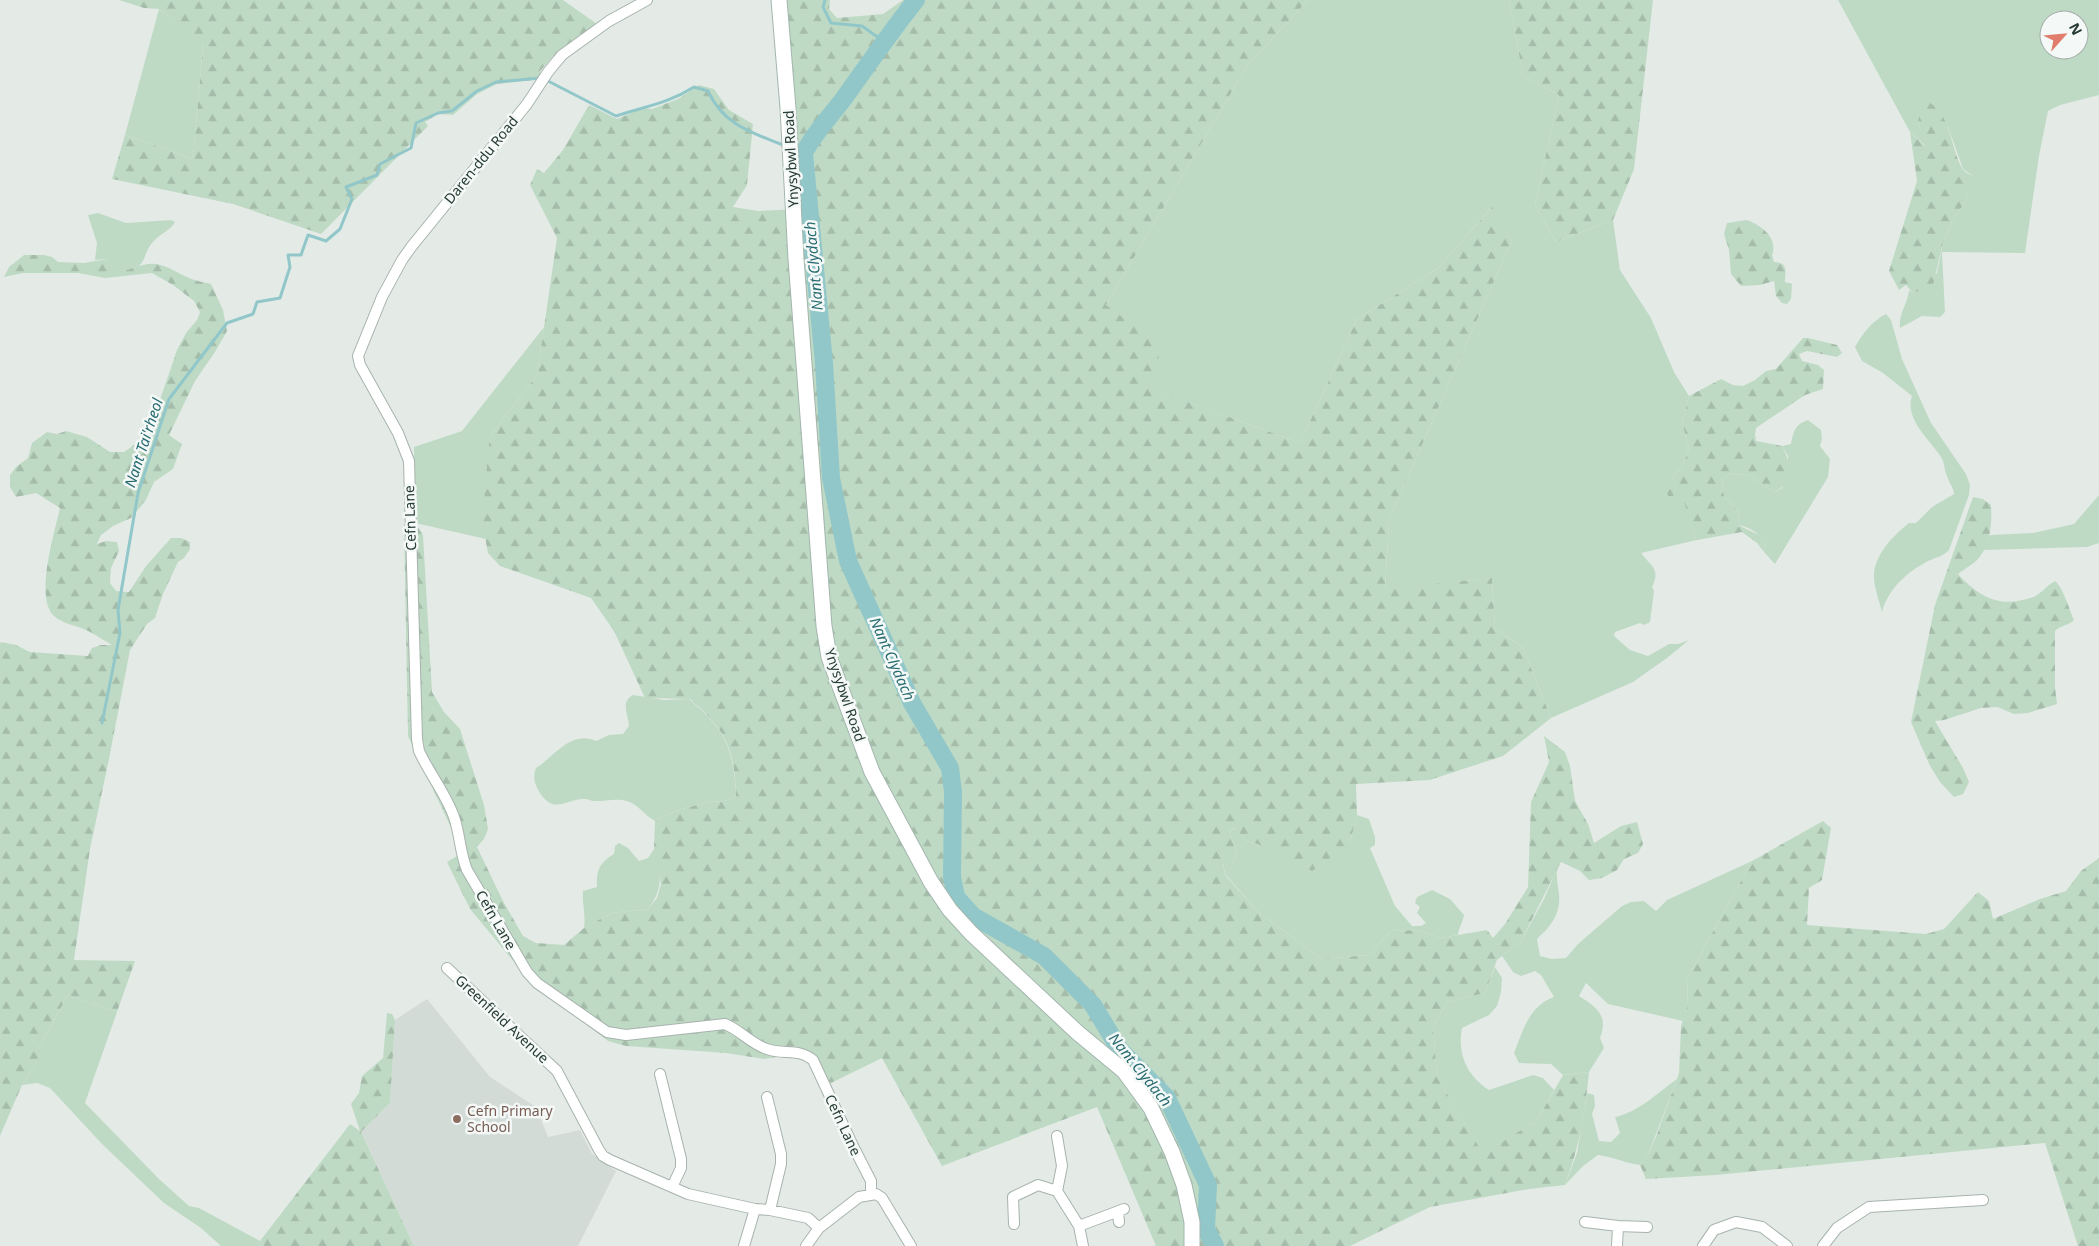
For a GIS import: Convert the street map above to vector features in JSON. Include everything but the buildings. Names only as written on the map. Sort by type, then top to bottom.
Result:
[{"type":"main road","name":"Ynysybwl Road","points":[[779,0],[823,616],[829,657],[872,772],[931,882],[950,910],[971,934],[1078,1033],[1124,1071],[1151,1108],[1172,1152],[1184,1185],[1192,1222],[1192,1246]]},
{"type":"street","name":"Daren-ddu Road","points":[[358,356],[382,298],[402,260],[527,104],[548,72],[562,55],[610,21],[646,0]]},
{"type":"street","name":"Cefn Lane","points":[[358,356],[360,365],[398,433],[409,461],[419,751],[454,816],[467,870],[527,972],[537,983],[607,1032],[626,1036],[726,1024],[767,1050],[805,1054],[813,1060],[871,1181],[870,1194]]},
{"type":"street","name":"Greenfield Avenue","points":[[447,968],[558,1072],[603,1156],[672,1187],[705,1198],[808,1218],[819,1228]]},
{"type":"street","points":[[660,1074],[682,1159],[681,1168],[672,1187]]},
{"type":"street","points":[[767,1097],[781,1154],[781,1164],[770,1210]]},
{"type":"street","points":[[1056,1191],[1062,1166],[1057,1136]]},
{"type":"street","points":[[1014,1224],[1013,1197],[1038,1186],[1056,1191],[1078,1226],[1084,1246]]},
{"type":"street","points":[[806,1246],[819,1228],[859,1196],[876,1194],[882,1198],[912,1246]]},
{"type":"street","points":[[1823,1246],[1837,1228],[1869,1207],[1983,1200]]},
{"type":"street","points":[[744,1246],[755,1209]]},
{"type":"street","points":[[1078,1226],[1120,1214]]},
{"type":"street","points":[[1585,1222],[1647,1227]]},
{"type":"street","points":[[1703,1246],[1714,1230],[1736,1222],[1762,1227],[1787,1246]]},
{"type":"street","points":[[1617,1246],[1618,1226]]},
{"type":"shaded area","name":"Cefn Primary School","points":[[427,999],[490,1077],[536,1107],[548,1137],[580,1130],[592,1154],[616,1171],[578,1246],[414,1246],[361,1132],[390,1103],[395,1020]]},
{"type":"green space","points":[[119,0],[563,0],[597,24],[557,52],[540,71],[541,79],[497,84],[477,94],[453,115],[438,114],[425,122],[428,126],[321,234],[233,204],[112,179],[125,135],[193,159],[203,44],[159,9],[144,8]]},
{"type":"green space","points":[[786,0],[830,0],[829,9],[837,18],[883,14],[903,0],[1308,0],[1247,66],[1106,305],[1160,345],[1155,390],[1300,443],[1357,319],[1437,269],[1492,207],[1512,240],[1389,520],[1385,589],[1492,578],[1495,628],[1523,648],[1551,718],[1503,756],[1430,780],[1356,784],[1357,815],[1350,843],[1312,871],[1260,845],[1245,840],[1235,828],[1229,831],[1237,853],[1232,865],[1223,864],[1225,875],[1258,912],[1322,959],[1369,955],[1391,931],[1418,930],[1441,938],[1487,930],[1493,938],[1505,924],[1528,887],[1531,802],[1549,762],[1544,736],[1565,752],[1570,766],[1575,801],[1588,824],[1594,843],[1621,826],[1637,822],[1643,844],[1638,853],[1624,859],[1617,870],[1602,878],[1589,880],[1580,871],[1561,862],[1521,941],[1497,960],[1485,993],[1447,1002],[1433,1027],[1437,1077],[1483,1154],[1537,1120],[1563,1075],[1589,1072],[1581,1129],[1575,1156],[1565,1185],[1529,1189],[1430,1207],[1350,1246],[1156,1246],[1097,1107],[942,1166],[882,1058],[831,1083],[802,1053],[764,1059],[726,1053],[626,1046],[608,1041],[530,981],[470,909],[447,862],[457,856],[453,832],[408,736],[404,524],[415,523],[423,535],[432,692],[444,712],[460,729],[484,805],[488,829],[484,839],[477,847],[503,901],[523,936],[536,943],[564,945],[584,928],[611,913],[648,909],[657,898],[661,884],[654,849],[655,821],[686,808],[724,801],[736,796],[730,752],[713,721],[690,699],[645,698],[614,631],[591,598],[500,566],[488,553],[483,527],[485,486],[490,436],[537,375],[557,238],[530,185],[537,169],[544,173],[563,150],[589,105],[617,119],[643,108],[652,109],[678,99],[699,85],[714,89],[729,110],[753,124],[747,185],[733,207],[758,211],[798,209]]},
{"type":"green space","points":[[1308,0],[1509,0],[1523,76],[1559,95],[1535,204],[1556,242],[1613,220],[1620,270],[1651,318],[1674,372],[1689,396],[1682,422],[1689,449],[1683,465],[1671,480],[1686,505],[1697,540],[1641,553],[1654,568],[1655,572],[1650,622],[1644,625],[1640,623],[1615,632],[1614,636],[1630,650],[1648,656],[1669,644],[1678,644],[1689,640],[1633,682],[1551,718],[1523,648],[1495,628],[1492,578],[1385,590],[1389,520],[1512,240],[1491,208],[1437,269],[1357,319],[1300,443],[1154,390],[1106,305],[1247,66]]},
{"type":"green space","points":[[1509,0],[1653,0],[1634,169],[1613,220],[1556,242],[1535,204],[1559,95],[1523,76]]},
{"type":"green space","points":[[1838,0],[2099,0],[2099,95],[2060,105],[2048,111],[2039,156],[2025,253],[1942,252],[1945,312],[1940,317],[1922,316],[1900,328],[1900,318],[1909,290],[1913,293],[1937,273],[1943,243],[1952,221],[1966,201],[1974,177],[1963,169],[1948,127],[1918,122],[1926,146],[1910,132]]},
{"type":"green space","points":[[159,9],[203,43],[193,159],[125,135]]},
{"type":"green space","points":[[1929,102],[1937,108],[1950,132],[1962,168],[1975,177],[1966,201],[1952,221],[1943,243],[1933,285],[1913,293],[1906,285],[1899,290],[1889,271],[1917,181],[1910,132],[1925,146],[1918,122],[1921,108]]},
{"type":"green space","points":[[98,213],[126,223],[171,220],[175,222],[171,228],[157,238],[150,246],[141,264],[137,267],[121,271],[107,259],[95,260],[97,243],[88,215]]},
{"type":"green space","points":[[1746,220],[1762,228],[1771,238],[1774,262],[1784,266],[1785,282],[1792,284],[1791,299],[1787,304],[1782,303],[1776,296],[1774,281],[1760,285],[1741,286],[1731,274],[1729,250],[1724,234],[1727,223]]},
{"type":"green space","points":[[24,255],[44,255],[52,257],[58,262],[84,263],[107,259],[116,262],[122,271],[147,264],[165,266],[192,279],[211,284],[223,310],[227,331],[195,381],[169,435],[182,444],[173,469],[154,482],[146,500],[131,518],[113,526],[101,535],[97,544],[106,541],[117,542],[119,551],[111,568],[110,583],[116,591],[129,592],[146,566],[171,538],[181,538],[190,542],[190,549],[184,558],[178,562],[163,594],[155,618],[147,624],[130,650],[90,849],[74,960],[135,961],[117,1012],[68,995],[38,1049],[38,1061],[22,1085],[0,1136],[0,644],[1,642],[16,645],[30,652],[88,656],[92,648],[101,645],[112,645],[82,628],[58,619],[48,607],[46,580],[60,508],[36,493],[16,497],[10,487],[10,475],[16,467],[28,458],[32,443],[47,432],[57,434],[66,431],[87,437],[110,452],[124,452],[148,435],[177,350],[186,333],[197,320],[200,312],[194,301],[173,285],[152,273],[105,278],[78,273],[23,273],[4,277],[9,267]]},
{"type":"green space","points":[[1886,314],[1891,320],[1902,359],[1931,423],[1966,474],[1970,485],[1969,495],[1949,550],[1920,565],[1899,582],[1889,596],[1882,612],[1874,578],[1878,558],[1897,533],[1909,523],[1916,523],[1932,507],[1954,494],[1942,459],[1915,421],[1910,405],[1912,396],[1883,373],[1862,361],[1855,347],[1868,328]]},
{"type":"green space","points":[[544,327],[537,375],[490,436],[486,539],[415,523],[414,447],[462,431]]},
{"type":"green space","points":[[1803,338],[1837,345],[1842,353],[1837,357],[1807,351],[1799,354],[1802,361],[1818,365],[1824,370],[1823,389],[1805,395],[1756,428],[1756,441],[1782,446],[1789,471],[1785,483],[1775,492],[1762,485],[1749,474],[1728,475],[1722,480],[1724,496],[1739,512],[1738,525],[1761,536],[1766,544],[1764,552],[1757,543],[1742,532],[1697,540],[1680,493],[1669,497],[1666,492],[1671,480],[1683,465],[1689,449],[1682,422],[1689,396],[1721,379],[1733,385],[1743,386],[1755,380],[1766,371],[1776,369]]},
{"type":"green space","points":[[1808,420],[1821,430],[1822,439],[1820,446],[1830,459],[1828,477],[1775,564],[1764,552],[1766,544],[1761,537],[1751,529],[1738,525],[1739,512],[1724,496],[1722,480],[1728,475],[1749,474],[1762,485],[1775,492],[1782,488],[1788,456],[1782,446],[1791,444],[1795,429]]},
{"type":"green space","points":[[2099,495],[2099,543],[2087,547],[1983,550],[1990,535],[2033,533],[2074,524]]},
{"type":"green space","points":[[1973,497],[1983,499],[1991,505],[1989,535],[1980,556],[1958,574],[1987,597],[2003,602],[2034,597],[2055,581],[2063,593],[2074,620],[2055,631],[2055,687],[2057,704],[2028,713],[2014,714],[1997,707],[1981,708],[1935,721],[1963,768],[1969,782],[1963,794],[1954,797],[1940,782],[1930,766],[1911,722],[1935,605]]},
{"type":"green space","points":[[633,695],[664,700],[689,699],[702,711],[720,731],[730,752],[736,796],[724,801],[686,808],[655,821],[635,805],[623,800],[595,801],[578,799],[560,804],[549,803],[538,790],[535,782],[534,774],[536,768],[571,742],[579,739],[596,741],[609,735],[623,734],[629,726],[626,709],[627,701]]},
{"type":"green space","points":[[1357,815],[1369,819],[1375,837],[1375,845],[1370,848],[1395,906],[1412,926],[1421,926],[1426,923],[1417,913],[1420,907],[1415,903],[1417,897],[1432,890],[1450,899],[1464,915],[1458,935],[1441,938],[1418,930],[1391,931],[1369,955],[1322,959],[1258,912],[1225,874],[1223,863],[1232,865],[1237,853],[1229,831],[1236,828],[1245,840],[1260,845],[1350,843]]},
{"type":"green space","points":[[1823,821],[1831,828],[1822,880],[1809,888],[1807,925],[1926,934],[1944,929],[1978,892],[1989,901],[1993,919],[2040,899],[2066,891],[2081,871],[2099,858],[2099,1246],[2078,1246],[2045,1143],[1716,1175],[1646,1179],[1640,1165],[1648,1155],[1657,1134],[1679,1073],[1681,1026],[1687,1006],[1688,977],[1752,861]]},
{"type":"green space","points":[[619,843],[628,848],[639,861],[648,858],[654,849],[660,880],[657,894],[648,909],[611,913],[584,928],[583,891],[597,887],[598,871],[602,863],[614,854],[615,846]]},
{"type":"green space","points":[[1752,861],[1688,977],[1687,1006],[1683,1021],[1608,1004],[1586,983],[1579,996],[1591,1004],[1602,1018],[1600,1038],[1604,1048],[1589,1072],[1563,1075],[1551,1064],[1519,1063],[1514,1053],[1528,1020],[1538,1006],[1554,997],[1541,975],[1535,971],[1521,976],[1513,972],[1502,956],[1521,941],[1544,899],[1557,869],[1559,901],[1557,914],[1547,929],[1537,939],[1540,956],[1552,959],[1566,958],[1578,944],[1622,906],[1631,902],[1644,901],[1656,911],[1667,900]]},
{"type":"green space","points":[[1495,967],[1502,978],[1497,1006],[1489,1015],[1462,1028],[1461,1047],[1465,1064],[1475,1078],[1489,1090],[1533,1075],[1543,1078],[1554,1090],[1537,1120],[1483,1155],[1437,1077],[1433,1027],[1447,1002],[1485,993]]},
{"type":"green space","points":[[68,995],[117,1012],[85,1103],[159,1179],[189,1206],[199,1208],[260,1241],[264,1246],[221,1246],[201,1228],[164,1203],[102,1144],[50,1088],[37,1083],[22,1085],[38,1061],[38,1049]]},
{"type":"green space","points":[[387,1013],[392,1014],[395,1020],[390,1103],[361,1132],[414,1246],[264,1246],[260,1241],[350,1124],[360,1131],[351,1104],[359,1093],[362,1076],[383,1058]]},
{"type":"green space","points":[[1677,1079],[1648,1155],[1640,1165],[1598,1155],[1583,1166],[1565,1185],[1577,1153],[1587,1093],[1594,1095],[1595,1106],[1592,1114],[1599,1141],[1611,1142],[1620,1133],[1615,1117],[1632,1111]]},
{"type":"waterway","points":[[825,0],[823,7],[831,23],[862,26],[883,41]]},
{"type":"waterway","name":"Nant Clydach","points":[[916,0],[804,153],[824,363],[831,478],[848,561],[912,703],[950,768],[953,792],[952,877],[956,897],[973,916],[1044,956],[1093,1005],[1120,1050],[1167,1098],[1208,1185],[1206,1229],[1215,1246]]},
{"type":"waterway","name":"Nant Tai'rheol","points":[[102,723],[120,633],[118,610],[138,493],[169,399],[227,323],[253,314],[257,302],[280,298],[290,267],[288,255],[301,255],[308,235],[326,241],[340,229],[352,199],[346,187],[377,175],[380,164],[411,148],[416,123],[438,113],[452,111],[477,91],[496,82],[541,78]]},
{"type":"waterway","name":"Nant Tai'rheol","points":[[548,81],[616,116],[665,101],[694,87],[708,91],[714,103],[730,120],[739,126],[783,145]]},
{"type":"waterway","name":"Nant Tai'rheol","points":[[797,149],[804,153]]},
{"type":"place","name":"Cefn Primary School","points":[[457,1119]]}]
